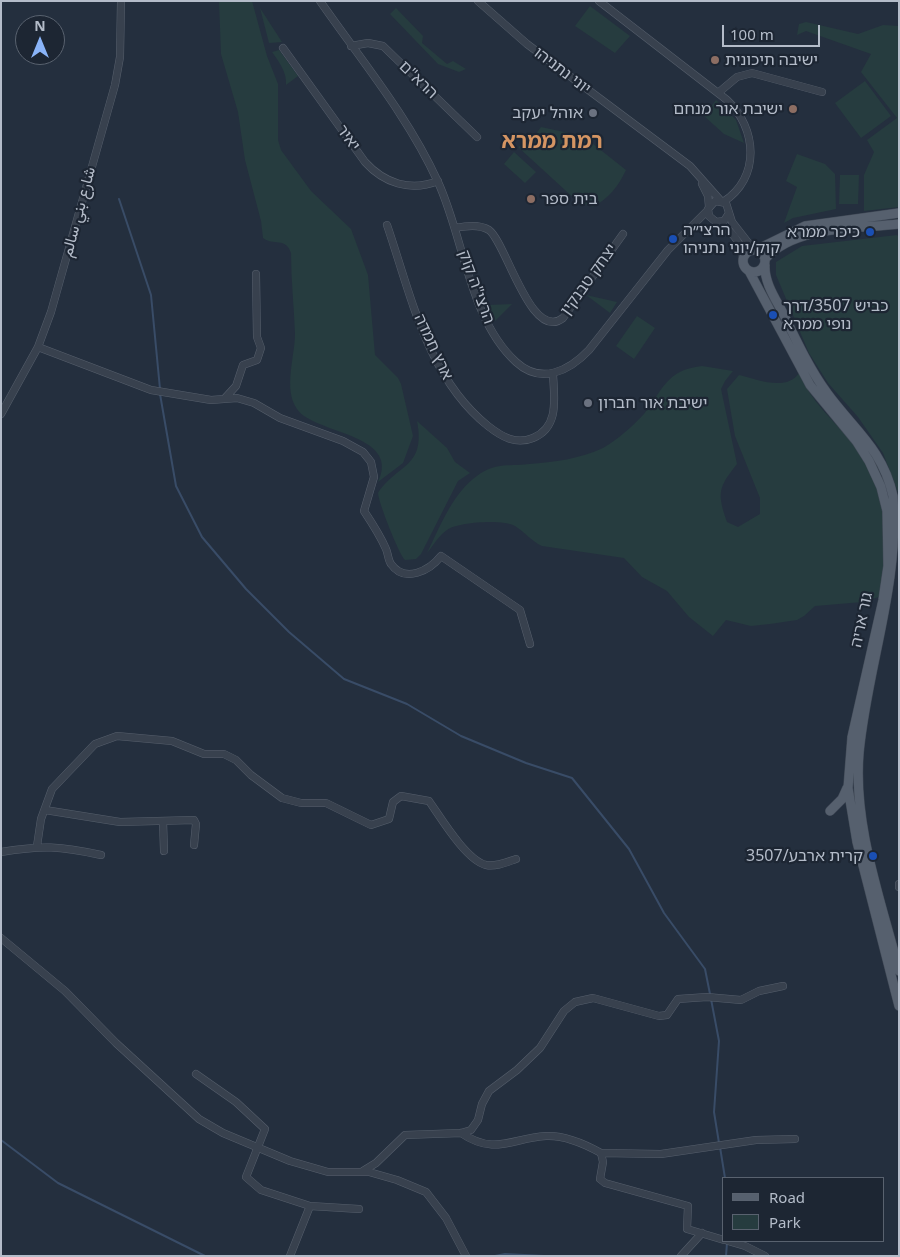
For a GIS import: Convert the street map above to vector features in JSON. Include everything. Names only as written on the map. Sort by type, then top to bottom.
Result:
[{"type":"main road","points":[[899,213],[805,226],[747,252],[743,258],[744,266],[749,271],[760,270],[777,248],[808,235],[899,224]]},
{"type":"main road","points":[[755,250],[762,253],[765,262]]},
{"type":"main road","name":"גור אריה","points":[[765,262],[764,273],[772,292],[813,371],[828,394],[864,436],[884,468],[896,509],[899,537],[898,567],[861,738],[858,787],[862,825],[899,971]]},
{"type":"main road","name":"גור אריה","points":[[749,271],[810,385],[820,400],[857,442],[875,472],[887,511],[888,566],[883,600],[852,737],[848,783],[853,826],[899,1006]]},
{"type":"main road","points":[[830,811],[842,798],[848,783]]},
{"type":"street","name":"شارع بني سالم","points":[[1,414],[38,347],[58,289],[115,85],[120,57],[122,1]]},
{"type":"street","name":"הרצי\"ה קוק","points":[[320,1],[402,117],[438,181],[480,304],[497,340],[517,363],[525,368],[540,374],[553,374]]},
{"type":"street","name":"יוני נתניהו","points":[[478,1],[527,44],[675,154],[696,172],[722,201]]},
{"type":"street","points":[[553,374],[576,364],[668,250],[715,201],[722,201],[734,192],[742,182],[748,165],[750,140],[743,118],[718,93],[599,1]]},
{"type":"street","name":"הרא\"ם","points":[[351,46],[374,43],[383,46],[477,137]]},
{"type":"street","name":"יאיר","points":[[283,48],[365,162],[376,173],[385,179],[406,185],[430,184],[438,181]]},
{"type":"street","points":[[718,93],[737,77],[752,73],[822,92]]},
{"type":"street","name":"יוני נתניהו","points":[[696,172],[708,196],[708,209]]},
{"type":"street","points":[[689,230],[704,222],[724,220],[729,211],[734,192]]},
{"type":"street","points":[[722,201],[729,211],[732,222],[755,250]]},
{"type":"street","points":[[708,209],[714,221],[727,230],[739,243],[743,258]]},
{"type":"street","name":"ארץ חמדה","points":[[387,225],[432,352],[454,390],[480,420],[505,438],[513,440],[537,436],[549,426],[554,411],[553,374]]},
{"type":"street","name":"יצחק טבנקין","points":[[455,228],[478,226],[494,234],[501,245],[524,297],[542,317],[553,322],[563,318],[623,234]]},
{"type":"street","points":[[225,398],[236,386],[243,365],[257,360],[261,348],[257,337],[256,274]]},
{"type":"street","points":[[38,347],[151,390],[211,400],[225,398],[254,403],[280,418],[343,441],[363,452],[371,462],[374,477],[364,511],[375,527],[391,565],[405,573],[422,572],[434,566],[441,556],[520,610],[530,644]]},
{"type":"street","points":[[37,846],[52,789],[95,744],[117,736],[172,741],[204,754],[224,754],[236,760],[282,798],[301,803],[326,803],[371,825],[389,819],[393,802],[401,796],[429,802],[454,836],[476,860],[486,865],[503,864],[516,859]]},
{"type":"street","points":[[45,810],[94,819],[194,820],[196,824],[194,846]]},
{"type":"street","points":[[163,821],[164,851]]},
{"type":"street","points":[[1,852],[37,846],[69,848],[101,855]]},
{"type":"street","points":[[1,938],[65,991],[116,1043],[199,1118],[222,1133],[290,1161],[328,1172],[363,1171],[397,1180],[426,1192],[446,1218],[466,1256]]},
{"type":"street","points":[[363,1171],[376,1163],[405,1135],[461,1133],[471,1130],[478,1120],[482,1104],[489,1091],[517,1070],[540,1048],[564,1012],[575,1002],[593,998],[659,1016],[667,1015],[678,999],[707,997],[741,1000],[759,991],[783,986]]},
{"type":"street","points":[[196,1074],[236,1102],[265,1129],[246,1178],[261,1190],[310,1206],[359,1209]]},
{"type":"street","points":[[461,1133],[480,1144],[510,1144],[547,1136],[581,1142],[601,1153],[661,1154],[756,1140],[794,1139]]},
{"type":"street","points":[[601,1153],[603,1162],[600,1179],[605,1183],[688,1206],[687,1229],[722,1239]]},
{"type":"street","points":[[290,1256],[310,1206]]},
{"type":"street","points":[[681,1256],[702,1233]]},
{"type":"street","points":[[731,1242],[745,1246],[765,1256]]},
{"type":"green space","points":[[219,1],[252,1],[267,56],[278,84],[278,140],[281,150],[311,191],[351,229],[368,275],[375,355],[398,378],[401,384],[413,436],[403,463],[378,482],[382,466],[378,453],[367,444],[352,436],[306,417],[297,409],[293,401],[290,382],[295,334],[291,253],[289,248],[283,243],[263,238],[261,221],[245,160],[238,112],[221,54]]},
{"type":"green space","points":[[590,6],[630,36],[615,53],[575,26]]},
{"type":"green space","points":[[260,8],[282,42],[269,43]]},
{"type":"green space","points":[[396,8],[423,36],[422,43],[447,64],[453,61],[466,69],[459,72],[438,64],[390,14]]},
{"type":"green space","points":[[806,22],[858,34],[883,25],[899,26],[899,207],[864,211],[864,175],[874,152],[867,140],[897,118],[861,72],[871,54],[806,31],[797,35],[799,24]]},
{"type":"green space","points":[[279,50],[298,76],[286,85],[284,71],[272,52]]},
{"type":"green space","points":[[865,81],[891,116],[861,138],[835,103]]},
{"type":"green space","points":[[716,100],[736,120],[744,143],[724,134],[704,116]]},
{"type":"green space","points":[[541,127],[583,136],[626,170],[620,182],[599,204],[593,207],[577,201],[518,147],[532,139]]},
{"type":"green space","points":[[514,152],[536,172],[525,183],[504,164]]},
{"type":"green space","points":[[797,154],[825,164],[835,174],[836,209],[793,218],[784,223],[797,187],[786,181]]},
{"type":"green space","points":[[840,175],[859,175],[858,204],[839,204]]},
{"type":"green space","points":[[897,235],[899,237],[899,495],[883,453],[858,417],[828,383],[809,353],[776,275],[776,262],[802,246]]},
{"type":"green space","points":[[586,295],[617,302],[610,313]]},
{"type":"green space","points":[[512,304],[495,321],[488,305]]},
{"type":"green space","points":[[637,316],[655,328],[634,359],[616,346]]},
{"type":"green space","points":[[702,366],[733,371],[721,389],[737,464],[726,479],[721,491],[727,522],[738,527],[760,514],[760,498],[735,436],[727,389],[739,375],[771,383],[779,383],[794,379],[799,373],[809,392],[865,460],[874,478],[884,516],[885,555],[882,596],[862,602],[815,606],[797,620],[751,626],[726,620],[713,636],[689,617],[667,591],[642,577],[624,558],[542,546],[519,528],[509,524],[481,522],[453,527],[441,535],[427,553],[458,495],[465,486],[481,473],[500,466],[567,459],[603,448],[640,419],[661,389],[673,377],[690,368]]},
{"type":"green space","points":[[417,421],[447,448],[455,462],[470,473],[458,481],[421,554],[416,559],[405,560],[389,528],[378,493],[414,457],[418,448],[419,436]]},
{"type":"waterway","points":[[119,199],[151,295],[160,389]]},
{"type":"waterway","points":[[160,394],[176,486],[202,537],[246,589],[289,632],[344,679],[407,704],[461,736],[526,763],[572,778],[629,849],[664,913],[705,969],[710,994]]},
{"type":"waterway","points":[[711,999],[719,1041],[714,1112],[719,1143]]},
{"type":"waterway","points":[[1,1140],[58,1183],[205,1256]]},
{"type":"waterway","points":[[720,1147],[725,1177]]},
{"type":"waterway","points":[[726,1256],[727,1243]]},
{"type":"waterway","points":[[495,1256],[505,1254],[544,1256]]},
{"type":"place","name":"ישיבה תיכונית","points":[[715,60]]},
{"type":"place","name":"ישיבת אור מנחם","points":[[793,109]]},
{"type":"place","name":"אוהל יעקב","points":[[593,113]]},
{"type":"place","name":"בית ספר","points":[[531,199]]},
{"type":"place","name":"כיכר ממרא","points":[[870,232]]},
{"type":"place","name":"הרצי״ה קוק/יוני נתניהו","points":[[673,239]]},
{"type":"place","name":"כביש 3507/דרך נופי ממרא","points":[[773,315]]},
{"type":"place","name":"ישיבת אור חברון","points":[[588,403]]},
{"type":"place","name":"קרית ארבע/3507","points":[[873,856]]},
{"type":"district","name":"רמת ממרא","points":[[552,142]]}]
